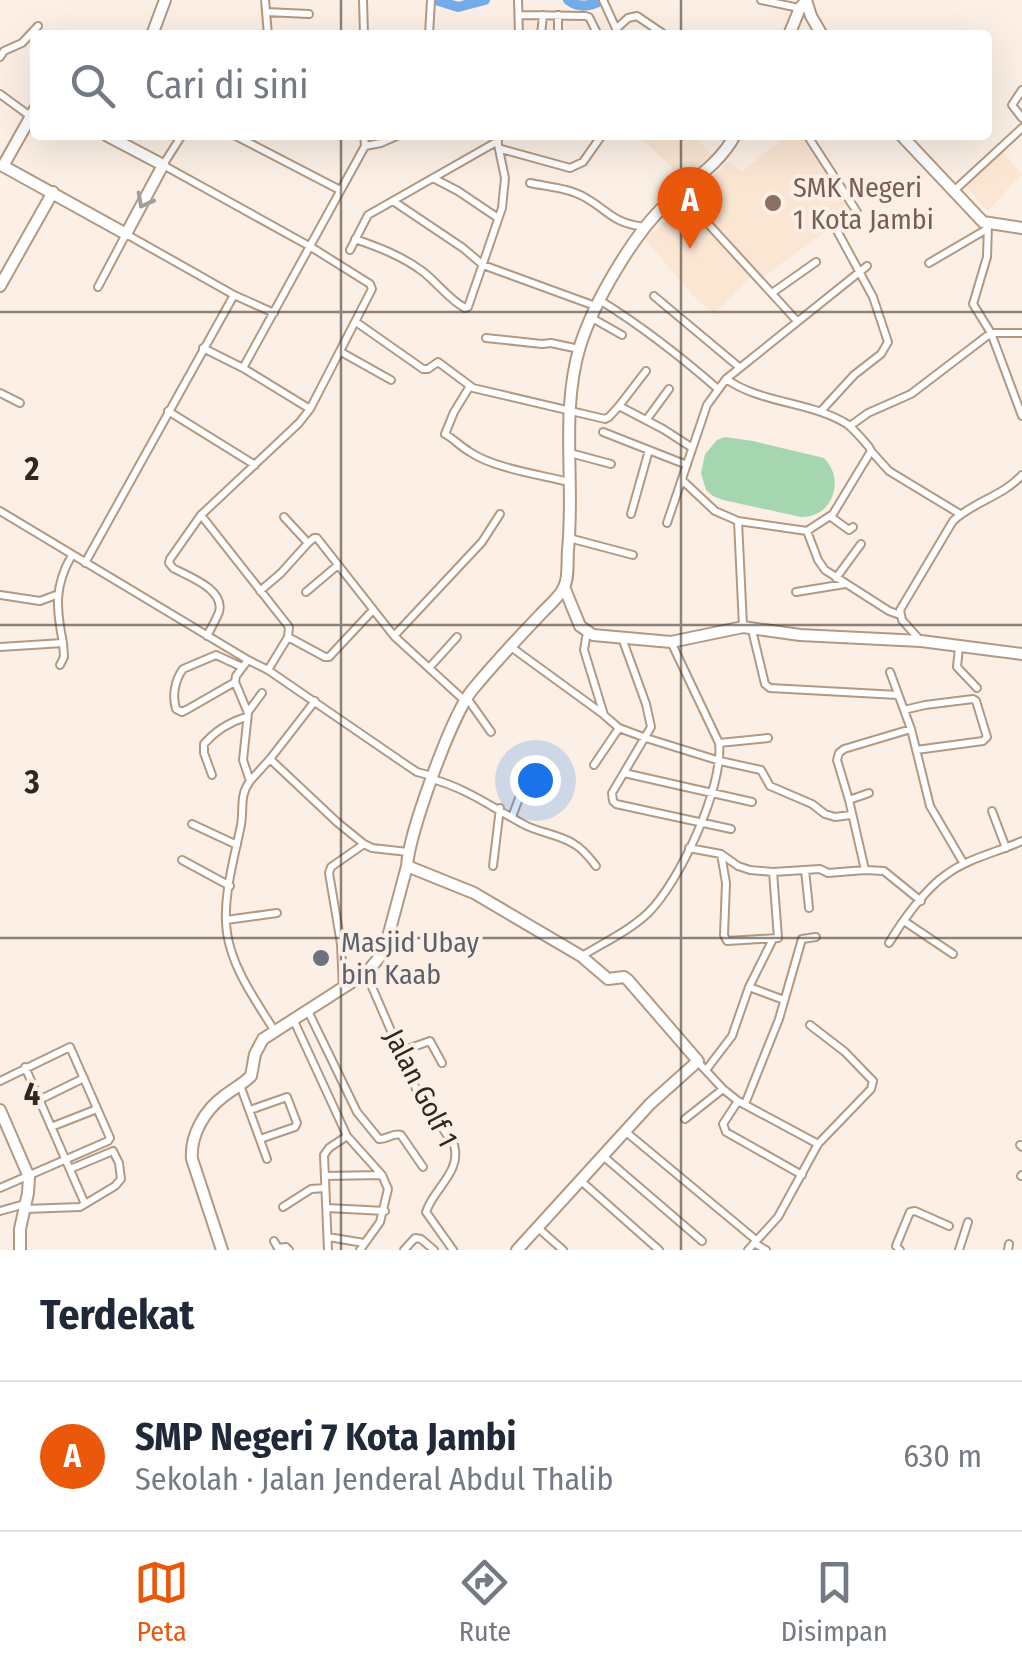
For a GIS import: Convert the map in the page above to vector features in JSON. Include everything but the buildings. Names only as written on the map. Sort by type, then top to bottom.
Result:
[{"type":"street","points":[[154,30],[165,0]]},
{"type":"street","points":[[265,0],[268,30]]},
{"type":"street","points":[[363,0],[364,30]]},
{"type":"street","points":[[518,0],[518,30]]},
{"type":"street","points":[[761,0],[803,3]]},
{"type":"street","points":[[604,3],[617,30]]},
{"type":"street","points":[[790,30],[803,3]]},
{"type":"street","points":[[803,3],[806,18],[815,30]]},
{"type":"street","points":[[429,30],[430,4]]},
{"type":"street","points":[[266,12],[309,14]]},
{"type":"street","points":[[541,30],[542,14]]},
{"type":"street","points":[[519,15],[589,17],[596,30]]},
{"type":"street","points":[[558,15],[558,30]]},
{"type":"street","points":[[619,30],[628,18],[637,16],[658,30]]},
{"type":"street","points":[[34,30],[38,26]]},
{"type":"street","points":[[0,57],[30,34]]},
{"type":"street","points":[[1022,90],[1012,105],[1022,118]]},
{"type":"street","points":[[0,94],[30,111]]},
{"type":"street","points":[[30,118],[1,169],[53,192],[274,313]]},
{"type":"street","points":[[959,192],[1022,128]]},
{"type":"street","points":[[118,140],[311,247],[372,286],[310,409],[201,515],[169,563],[214,592],[219,601],[207,636]]},
{"type":"street","points":[[98,286],[179,140]]},
{"type":"street","points":[[244,140],[340,190]]},
{"type":"street","points":[[243,368],[365,146],[364,140]]},
{"type":"street","points":[[365,146],[389,140]]},
{"type":"street","points":[[350,250],[368,215],[498,141],[570,168],[583,162],[598,140]]},
{"type":"street","points":[[732,140],[722,156],[679,192],[633,242],[596,308],[579,349],[569,410],[569,538],[564,587],[580,626],[594,635],[672,642],[747,629],[921,641],[1022,654]]},
{"type":"street","points":[[810,140],[858,212],[836,227],[873,296],[888,342],[881,354],[854,375],[821,412]]},
{"type":"street","points":[[910,140],[988,226],[987,257],[973,304],[990,332],[1022,416]]},
{"type":"street","points":[[356,238],[422,271],[465,308],[471,303],[502,208],[505,178],[498,141]]},
{"type":"street","points":[[432,178],[498,218]]},
{"type":"street","points":[[530,184],[583,196],[613,218],[644,227]]},
{"type":"street","points":[[0,286],[53,192]]},
{"type":"street","points":[[679,192],[797,321]]},
{"type":"street","points":[[394,201],[483,265],[596,308],[662,342],[718,389]]},
{"type":"street","points":[[978,215],[1022,225]]},
{"type":"street","points":[[928,263],[988,226],[1022,225]]},
{"type":"street","points":[[772,293],[816,262]]},
{"type":"street","points":[[668,523],[692,447],[718,389],[739,367],[867,266]]},
{"type":"street","points":[[85,563],[234,294]]},
{"type":"street","points":[[654,296],[739,367]]},
{"type":"street","points":[[596,308],[622,335]]},
{"type":"street","points":[[356,322],[425,370],[441,363],[470,386],[605,419],[646,372]]},
{"type":"street","points":[[850,426],[868,413],[911,394],[990,332],[1022,333]]},
{"type":"street","points":[[486,338],[579,349]]},
{"type":"street","points":[[204,348],[310,409]]},
{"type":"street","points":[[341,352],[391,380]]},
{"type":"street","points":[[726,380],[821,412],[850,426],[883,466],[960,514]]},
{"type":"street","points":[[470,386],[446,434],[486,459],[570,482]]},
{"type":"street","points":[[647,420],[669,390]]},
{"type":"street","points":[[0,394],[20,404]]},
{"type":"street","points":[[619,406],[692,447]]},
{"type":"street","points":[[168,411],[254,465]]},
{"type":"street","points":[[603,432],[686,465]]},
{"type":"street","points":[[631,514],[649,450]]},
{"type":"street","points":[[682,480],[715,511],[738,521],[806,531],[830,517],[870,450]]},
{"type":"street","points":[[568,452],[612,464]]},
{"type":"street","points":[[900,615],[901,606],[953,521],[1021,480]]},
{"type":"street","points":[[0,511],[207,636],[245,664]]},
{"type":"street","points":[[394,636],[482,542],[500,514]]},
{"type":"street","points":[[201,515],[286,622],[290,632],[268,670]]},
{"type":"street","points":[[830,517],[849,530],[853,527]]},
{"type":"street","points":[[284,518],[308,543]]},
{"type":"street","points":[[738,521],[747,629],[765,684],[770,688],[898,695]]},
{"type":"street","points":[[806,531],[821,566],[900,615],[921,641]]},
{"type":"street","points":[[260,590],[317,538],[394,636],[466,699],[491,732]]},
{"type":"street","points":[[569,538],[634,555]]},
{"type":"street","points":[[836,578],[861,544]]},
{"type":"street","points":[[60,665],[65,654],[56,595],[72,554]]},
{"type":"street","points":[[306,592],[338,565]]},
{"type":"street","points":[[796,592],[846,584]]},
{"type":"street","points":[[222,1250],[192,1160],[192,1144],[204,1117],[222,1097],[251,1076],[262,1039],[366,973],[384,952],[408,852],[432,778],[466,699],[564,587]]},
{"type":"street","points":[[0,595],[40,601],[56,595]]},
{"type":"street","points":[[288,637],[324,657],[329,656],[373,610]]},
{"type":"street","points":[[587,632],[584,650],[604,715]]},
{"type":"street","points":[[429,668],[456,637]]},
{"type":"street","points":[[622,638],[651,727],[612,794],[615,804],[731,829]]},
{"type":"street","points":[[580,956],[645,916],[662,898],[702,822],[720,761],[719,743],[672,642]]},
{"type":"street","points":[[0,647],[63,643]]},
{"type":"street","points":[[960,647],[957,668],[977,688]]},
{"type":"street","points":[[510,648],[619,728],[761,770],[770,786],[830,816],[852,815]]},
{"type":"street","points":[[245,664],[235,682],[182,712],[176,708],[176,681],[183,669],[216,655],[268,670],[404,764],[500,808],[523,824],[574,844],[596,866]]},
{"type":"street","points":[[890,672],[911,729],[930,806],[964,864]]},
{"type":"street","points":[[235,682],[247,715],[244,760],[250,781]]},
{"type":"street","points":[[212,775],[204,744],[247,715],[262,693]]},
{"type":"street","points":[[904,710],[973,698],[988,738],[983,742],[916,750]]},
{"type":"street","points":[[275,1032],[233,956],[226,920],[230,886],[244,810],[242,792],[315,700]]},
{"type":"street","points":[[594,765],[619,728]]},
{"type":"street","points":[[865,870],[837,760],[839,752],[911,729]]},
{"type":"street","points":[[719,743],[768,738]]},
{"type":"street","points":[[270,759],[364,844],[408,852]]},
{"type":"street","points":[[624,773],[752,802]]},
{"type":"street","points":[[512,817],[529,778],[552,787]]},
{"type":"street","points":[[849,800],[869,793]]},
{"type":"street","points":[[492,866],[500,808]]},
{"type":"street","points":[[992,811],[1006,848]]},
{"type":"street","points":[[192,824],[237,845]]},
{"type":"street","points":[[890,942],[945,874],[1022,841]]},
{"type":"street","points":[[343,989],[339,930],[329,872],[364,844]]},
{"type":"street","points":[[689,848],[720,854],[750,870],[884,871],[920,901]]},
{"type":"street","points":[[720,854],[726,883],[724,938],[731,942],[774,939]]},
{"type":"street","points":[[182,860],[230,886]]},
{"type":"street","points":[[407,866],[474,893],[580,956],[608,979],[628,980],[723,1089],[818,1144]]},
{"type":"street","points":[[806,870],[809,908]]},
{"type":"street","points":[[517,1250],[650,1104],[702,1066],[732,1036],[749,987],[778,938],[774,872]]},
{"type":"street","points":[[226,920],[277,913]]},
{"type":"street","points":[[904,921],[953,954]]},
{"type":"street","points":[[802,1175],[726,1132],[723,1124],[741,1102],[764,1060],[802,939],[816,938]]},
{"type":"street","name":"Jalan Golf 1","points":[[366,973],[417,1092],[454,1145],[452,1169],[426,1212],[454,1250]]},
{"type":"street","points":[[749,987],[784,1000]]},
{"type":"street","points":[[308,1011],[357,1112],[379,1139],[402,1135],[423,1167]]},
{"type":"street","points":[[294,1020],[347,1136],[382,1175],[388,1188],[385,1211],[362,1247],[328,1237]]},
{"type":"street","points":[[753,1244],[778,1217],[818,1144],[871,1089],[873,1081],[846,1052],[810,1025]]},
{"type":"street","points":[[399,1052],[430,1041],[442,1063]]},
{"type":"street","points":[[0,1081],[70,1047],[110,1136],[109,1140],[0,1188]]},
{"type":"street","points":[[25,1067],[85,1204]]},
{"type":"street","points":[[39,1100],[84,1078]]},
{"type":"street","points":[[240,1086],[267,1159]]},
{"type":"street","points":[[684,1119],[723,1089]]},
{"type":"street","points":[[250,1110],[287,1097],[297,1122],[295,1128],[260,1139]]},
{"type":"street","points":[[51,1127],[97,1109]]},
{"type":"street","points":[[0,1110],[29,1176],[20,1250]]},
{"type":"street","points":[[625,1131],[753,1244],[766,1250]]},
{"type":"street","points":[[328,1250],[324,1155],[347,1136]]},
{"type":"street","points":[[0,1211],[24,1206],[75,1208],[119,1183],[122,1175],[112,1151],[70,1168]]},
{"type":"street","points":[[602,1156],[702,1240]]},
{"type":"street","points":[[326,1176],[382,1175]]},
{"type":"street","points":[[580,1180],[660,1250]]},
{"type":"street","points":[[282,1207],[311,1189],[326,1188]]},
{"type":"street","points":[[327,1208],[385,1211]]},
{"type":"street","points":[[900,1250],[896,1246],[910,1212],[949,1226]]},
{"type":"street","points":[[959,1250],[968,1222]]},
{"type":"street","points":[[538,1228],[562,1250]]},
{"type":"street","points":[[404,1250],[415,1238],[435,1250],[446,1239]]},
{"type":"street","points":[[274,1241],[278,1248],[290,1250]]},
{"type":"shaded area","points":[[643,140],[698,140],[713,156],[685,180]]},
{"type":"shaded area","name":"SMK Negeri 1 Kota Jambi","points":[[782,140],[808,140],[858,208],[763,277],[688,199],[729,161],[742,171]]},
{"type":"shaded area","points":[[1000,149],[1022,174],[988,211],[964,185]]},
{"type":"shaded area","points":[[685,203],[752,276],[714,314],[693,296],[645,239]]},
{"type":"green space","points":[[725,437],[824,458],[831,467],[835,487],[828,505],[812,516],[801,517],[713,496],[706,490],[701,473],[705,454]]},
{"type":"waterway","points":[[436,0],[458,7],[485,0]]},
{"type":"waterway","points":[[568,0],[585,6],[602,0]]},
{"type":"place","name":"SMK Negeri 1 Kota Jambi","points":[[773,203]]},
{"type":"place","name":"SMP Negeri 7 Kota Jambi","points":[[690,249]]},
{"type":"place","name":"Masjid Ubay bin Kaab","points":[[321,958]]}]
